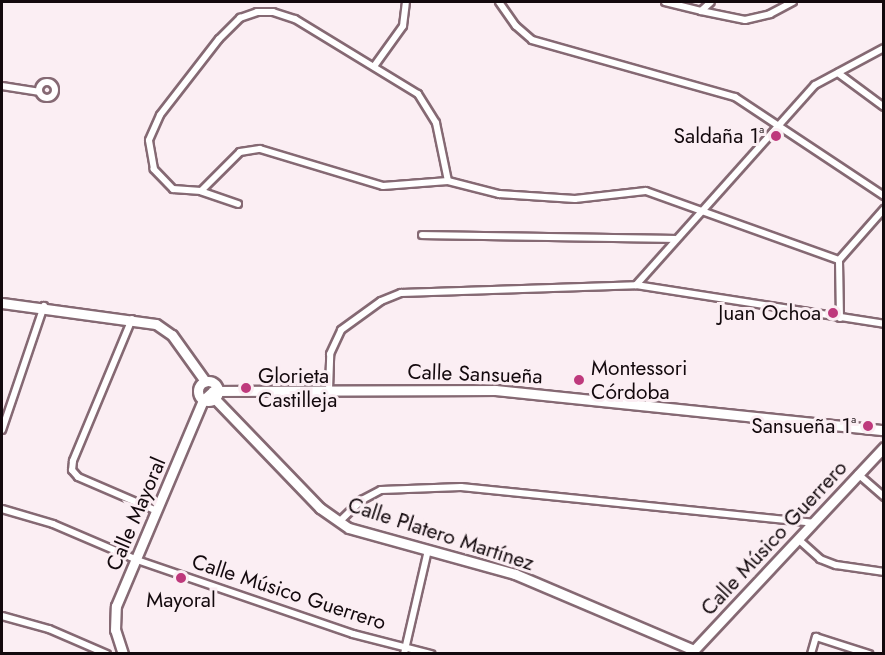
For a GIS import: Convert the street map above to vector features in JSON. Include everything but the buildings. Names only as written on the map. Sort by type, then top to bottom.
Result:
[{"type":"street","points":[[375,65],[403,26],[406,2]]},
{"type":"street","points":[[499,2],[532,40],[729,94],[884,196]]},
{"type":"street","points":[[665,2],[745,20],[770,14],[793,2]]},
{"type":"street","points":[[701,11],[711,2]]},
{"type":"street","points":[[238,204],[201,191],[183,193],[165,183],[150,159],[149,140],[160,115],[219,39],[240,18],[257,12],[283,14],[412,88],[425,103],[436,123],[448,181]]},
{"type":"street","points":[[636,285],[700,210],[815,85],[884,48]]},
{"type":"street","points":[[838,73],[884,107]]},
{"type":"street","points":[[2,86],[39,92]]},
{"type":"street","points":[[201,191],[232,157],[250,148],[383,186],[448,181],[473,189],[535,198],[575,199],[640,191],[700,210],[838,260]]},
{"type":"street","points":[[840,318],[838,260],[884,209]]},
{"type":"street","points":[[422,235],[675,239]]},
{"type":"street","points":[[329,390],[330,354],[337,335],[351,320],[396,294],[636,285],[884,324]]},
{"type":"street","name":"Calle Platero Martínez","points":[[2,303],[44,306],[132,319],[165,329],[205,381],[213,383],[211,395],[320,508],[339,522],[515,574],[696,652]]},
{"type":"street","points":[[2,430],[44,306]]},
{"type":"street","points":[[132,319],[73,461],[72,470],[78,477],[158,512]]},
{"type":"street","name":"Calle Mayoral","points":[[123,654],[114,617],[211,395],[198,390],[205,381]]},
{"type":"street","name":"Calle Sansueña","points":[[211,395],[329,390],[495,390],[884,430]]},
{"type":"street","name":"Calle Músico Guerrero","points":[[696,652],[798,538],[884,447]]},
{"type":"street","points":[[858,474],[884,497]]},
{"type":"street","points":[[339,522],[362,500],[381,490],[461,487],[813,523]]},
{"type":"street","name":"Calle Músico Guerrero","points":[[2,509],[70,530],[137,560],[353,634],[405,650],[432,654]]},
{"type":"street","points":[[798,538],[820,559],[836,565],[884,572]]},
{"type":"street","points":[[405,650],[428,550]]},
{"type":"street","points":[[2,616],[49,629],[107,654]]},
{"type":"street","points":[[811,654],[816,638],[869,654]]},
{"type":"place","name":"Saldaña 1ª","points":[[776,136]]},
{"type":"place","name":"Juan Ochoa","points":[[833,313]]},
{"type":"place","name":"Montessori Córdoba","points":[[579,380]]},
{"type":"place","name":"Glorieta Castilleja","points":[[246,388]]},
{"type":"place","name":"Sansueña 1ª","points":[[868,426]]},
{"type":"place","name":"Mayoral","points":[[181,578]]}]
